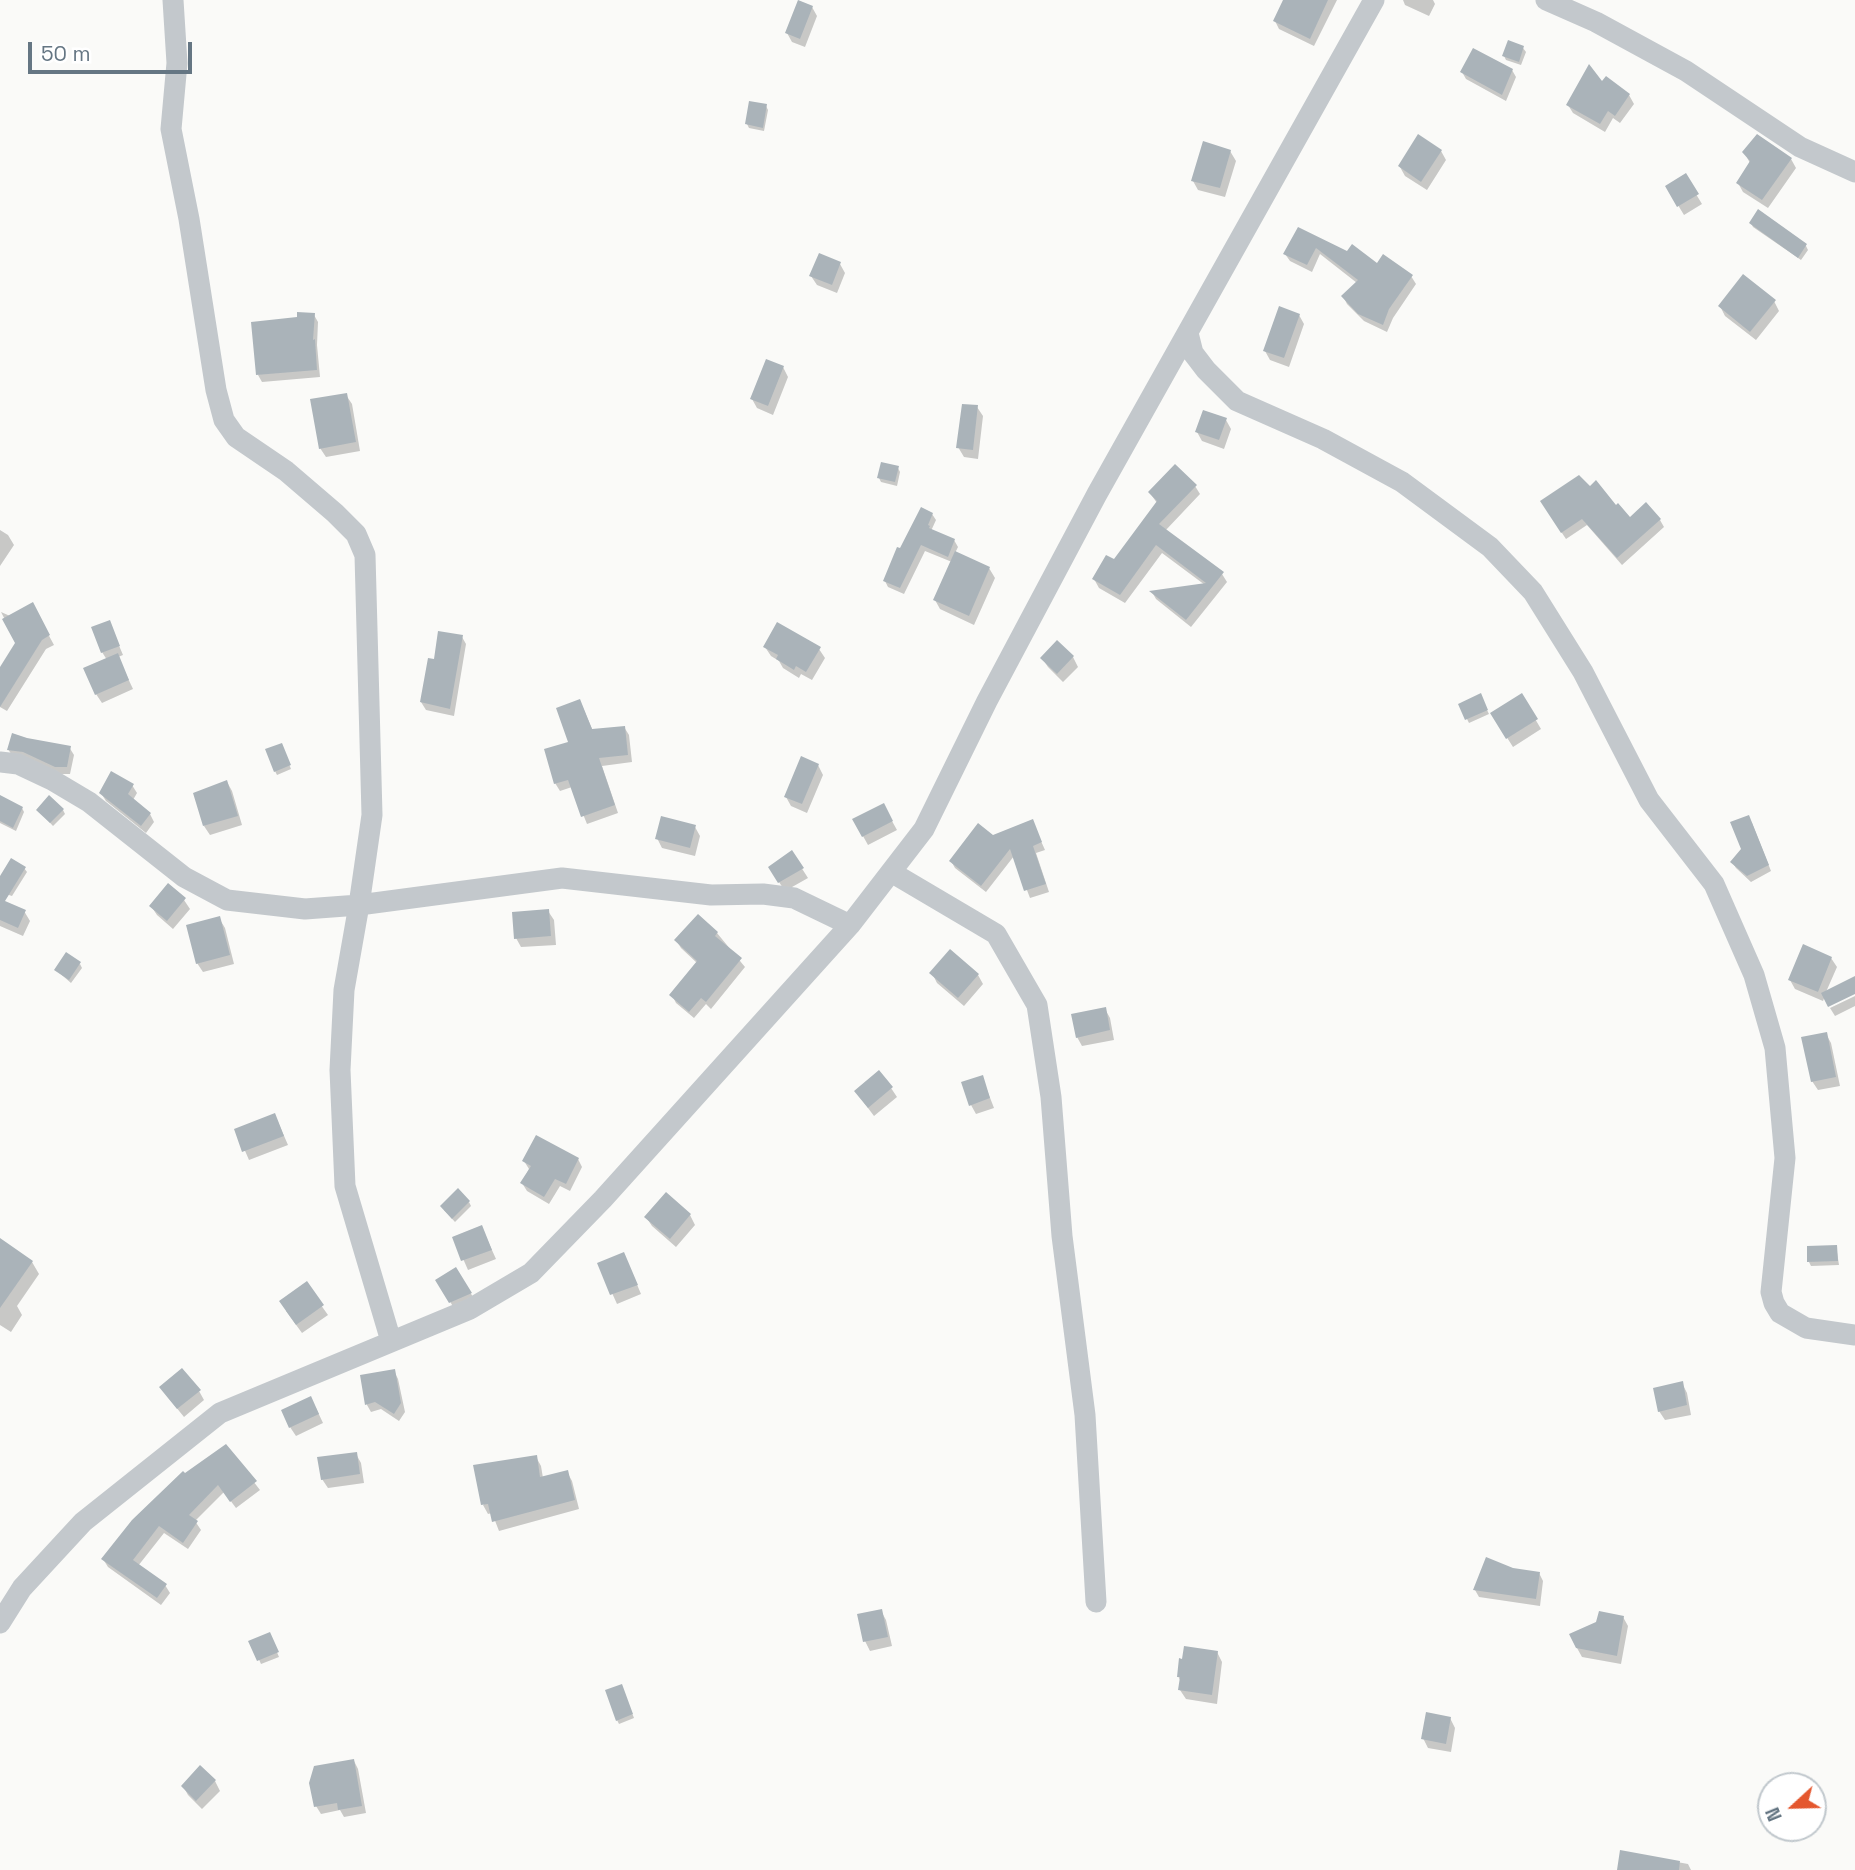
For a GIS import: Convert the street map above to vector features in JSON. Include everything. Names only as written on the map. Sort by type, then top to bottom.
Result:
[{"type":"street","points":[[173,0],[177,63],[171,130],[189,219],[216,390],[224,420],[236,437],[286,471],[335,513],[356,534],[365,555],[372,815],[344,990],[340,1070],[345,1186],[391,1341]]},
{"type":"street","points":[[0,1623],[22,1588],[83,1522],[220,1413],[470,1309],[531,1273],[603,1199],[850,925],[924,829],[987,701],[1084,518],[1374,0]]},
{"type":"street","points":[[1546,0],[1597,22],[1686,71],[1800,147],[1855,172]]},
{"type":"street","points":[[1188,333],[1194,353],[1237,401],[1323,439],[1402,482],[1490,547],[1533,592],[1583,672],[1649,800],[1714,884],[1754,975],[1775,1048],[1785,1158],[1771,1292],[1774,1303],[1780,1313],[1806,1328],[1855,1335]]},
{"type":"street","points":[[0,762],[18,764],[89,802],[184,877],[227,900],[304,909],[359,905],[562,878],[711,895],[763,894],[794,898],[850,925]]},
{"type":"street","points":[[891,872],[996,934],[1038,1006],[1051,1097],[1062,1236],[1085,1415],[1096,1602]]},
{"type":"building","points":[[798,0],[813,6],[800,39],[785,33]]},
{"type":"building","points":[[1283,0],[1328,0],[1310,39],[1273,21]]},
{"type":"building","points":[[1508,40],[1524,46],[1519,62],[1502,56]]},
{"type":"building","points":[[1473,48],[1513,69],[1502,95],[1460,72]]},
{"type":"building","points":[[1589,64],[1602,81],[1606,76],[1630,94],[1615,116],[1608,111],[1600,124],[1566,105]]},
{"type":"building","points":[[749,101],[767,104],[763,128],[745,124]]},
{"type":"building","points":[[1418,134],[1442,150],[1421,182],[1398,166]]},
{"type":"building","points":[[1757,134],[1792,158],[1762,200],[1736,183],[1750,161],[1742,152]]},
{"type":"building","points":[[1203,141],[1231,150],[1220,188],[1191,181]]},
{"type":"building","points":[[1686,173],[1699,194],[1677,207],[1665,186]]},
{"type":"building","points":[[1758,209],[1807,244],[1798,258],[1749,223]]},
{"type":"building","points":[[1298,227],[1347,251],[1352,244],[1377,263],[1383,254],[1413,275],[1389,309],[1383,325],[1358,314],[1341,296],[1358,280],[1316,248],[1307,265],[1283,254]]},
{"type":"building","points":[[819,253],[841,262],[832,285],[809,276]]},
{"type":"building","points":[[1743,274],[1776,300],[1750,332],[1718,306]]},
{"type":"building","points":[[1279,306],[1300,314],[1284,358],[1263,351]]},
{"type":"building","points":[[297,312],[315,313],[313,340],[315,339],[317,370],[256,375],[251,322],[297,317]]},
{"type":"building","points":[[766,359],[784,366],[768,406],[750,399]]},
{"type":"building","points":[[347,393],[356,442],[319,449],[310,399]]},
{"type":"building","points":[[962,404],[978,405],[973,450],[956,448]]},
{"type":"building","points":[[1203,410],[1227,418],[1219,440],[1195,432]]},
{"type":"building","points":[[881,462],[899,466],[895,482],[877,478]]},
{"type":"building","points":[[1175,464],[1197,485],[1159,524],[1224,572],[1186,620],[1149,591],[1206,583],[1156,545],[1120,595],[1092,579],[1106,555],[1114,559],[1157,501],[1148,492]]},
{"type":"building","points":[[1579,475],[1590,486],[1596,480],[1616,505],[1618,503],[1630,517],[1646,502],[1661,519],[1617,558],[1582,519],[1561,533],[1540,501]]},
{"type":"building","points":[[921,507],[933,513],[929,528],[955,539],[948,557],[921,545],[900,588],[883,581],[897,547],[900,548]]},
{"type":"building","points":[[955,551],[990,567],[969,616],[933,600]]},
{"type":"building","points":[[33,602],[50,635],[42,640],[0,707],[0,667],[15,643],[2,619]]},
{"type":"building","points":[[110,620],[120,646],[101,653],[91,627]]},
{"type":"building","points":[[777,622],[821,647],[806,672],[796,666],[794,670],[776,659],[778,655],[763,647]]},
{"type":"building","points":[[438,631],[463,635],[450,709],[420,702],[428,658],[434,659]]},
{"type":"building","points":[[1057,640],[1074,656],[1057,674],[1040,658]]},
{"type":"building","points":[[118,653],[129,680],[95,695],[83,668]]},
{"type":"building","points":[[1481,693],[1488,710],[1465,720],[1458,704]]},
{"type":"building","points":[[1522,693],[1538,719],[1506,739],[1490,713]]},
{"type":"building","points":[[580,699],[592,729],[625,726],[628,755],[599,758],[615,805],[581,817],[568,780],[554,784],[544,749],[568,742],[556,708]]},
{"type":"building","points":[[12,733],[71,746],[67,767],[55,767],[23,752],[7,750]]},
{"type":"building","points":[[282,743],[291,765],[274,772],[265,749]]},
{"type":"building","points":[[801,756],[819,764],[802,804],[784,797]]},
{"type":"building","points":[[111,771],[134,784],[128,794],[151,813],[141,826],[99,793]]},
{"type":"building","points":[[227,780],[238,816],[203,826],[193,793]]},
{"type":"building","points":[[0,795],[23,807],[13,828],[0,821]]},
{"type":"building","points":[[49,795],[64,809],[50,823],[36,810]]},
{"type":"building","points":[[884,803],[893,821],[862,837],[852,819]]},
{"type":"building","points":[[1749,815],[1769,865],[1747,876],[1730,862],[1741,849],[1730,822]]},
{"type":"building","points":[[661,816],[696,825],[690,848],[655,839]]},
{"type":"building","points":[[1033,819],[1042,842],[1033,846],[1046,884],[1024,891],[1010,849],[981,886],[949,861],[978,823],[993,835]]},
{"type":"building","points":[[792,850],[804,868],[778,883],[768,867]]},
{"type":"building","points":[[11,858],[26,867],[5,901],[26,910],[18,928],[0,920],[0,876]]},
{"type":"building","points":[[168,883],[186,898],[167,921],[149,906]]},
{"type":"building","points":[[549,909],[551,936],[514,939],[512,912]]},
{"type":"building","points":[[698,914],[718,932],[715,936],[742,958],[706,1002],[701,998],[689,1012],[669,995],[697,961],[674,940]]},
{"type":"building","points":[[220,916],[230,955],[196,964],[186,925]]},
{"type":"building","points":[[1803,944],[1832,957],[1818,992],[1788,980]]},
{"type":"building","points":[[950,949],[979,974],[958,998],[929,973]]},
{"type":"building","points":[[66,952],[81,962],[69,980],[54,970]]},
{"type":"building","points":[[1855,976],[1855,994],[1828,1007],[1821,993]]},
{"type":"building","points":[[1106,1007],[1110,1030],[1076,1038],[1071,1014]]},
{"type":"building","points":[[1827,1032],[1836,1077],[1811,1082],[1801,1037]]},
{"type":"building","points":[[879,1070],[893,1087],[868,1108],[854,1091]]},
{"type":"building","points":[[983,1075],[990,1098],[969,1106],[961,1082]]},
{"type":"building","points":[[275,1113],[284,1136],[242,1152],[234,1129]]},
{"type":"building","points":[[536,1135],[579,1158],[566,1184],[555,1179],[544,1197],[520,1183],[531,1166],[522,1161]]},
{"type":"building","points":[[458,1188],[470,1201],[452,1219],[440,1206]]},
{"type":"building","points":[[666,1192],[691,1214],[670,1239],[644,1217]]},
{"type":"building","points":[[482,1225],[492,1250],[461,1261],[452,1237]]},
{"type":"building","points":[[0,1238],[33,1261],[0,1308]]},
{"type":"building","points":[[1837,1245],[1838,1261],[1807,1262],[1807,1246]]},
{"type":"building","points":[[624,1252],[638,1285],[610,1295],[597,1263]]},
{"type":"building","points":[[456,1267],[472,1293],[449,1303],[435,1280]]},
{"type":"building","points":[[307,1281],[324,1305],[296,1325],[279,1301]]},
{"type":"building","points":[[182,1368],[201,1390],[177,1409],[159,1387]]},
{"type":"building","points":[[395,1369],[401,1403],[394,1414],[375,1402],[365,1405],[360,1375]]},
{"type":"building","points":[[1683,1381],[1687,1405],[1658,1412],[1653,1388]]},
{"type":"building","points":[[311,1396],[319,1414],[289,1428],[281,1410]]},
{"type":"building","points":[[226,1444],[257,1481],[230,1502],[218,1485],[189,1515],[198,1521],[183,1543],[159,1526],[133,1560],[167,1584],[157,1598],[101,1559],[132,1520],[183,1471],[185,1473]]},
{"type":"building","points":[[357,1452],[360,1474],[321,1480],[317,1457]]},
{"type":"building","points":[[537,1455],[540,1477],[568,1470],[575,1500],[492,1522],[488,1504],[481,1505],[473,1465]]},
{"type":"building","points":[[1486,1557],[1513,1568],[1540,1572],[1536,1599],[1473,1590]]},
{"type":"building","points":[[882,1609],[888,1637],[863,1642],[857,1614]]},
{"type":"building","points":[[1599,1611],[1624,1616],[1617,1656],[1576,1648],[1569,1634],[1596,1622]]},
{"type":"building","points":[[270,1632],[279,1652],[257,1661],[248,1641]]},
{"type":"building","points":[[1184,1646],[1218,1651],[1212,1695],[1178,1690],[1179,1658],[1182,1659]]},
{"type":"building","points":[[622,1684],[633,1714],[616,1721],[605,1690]]},
{"type":"building","points":[[1426,1712],[1451,1717],[1446,1744],[1421,1739]]},
{"type":"building","points":[[354,1759],[362,1806],[338,1810],[337,1803],[314,1807],[309,1783],[314,1766]]},
{"type":"building","points":[[200,1765],[216,1780],[196,1801],[181,1786]]},
{"type":"building","points":[[1620,1850],[1680,1861],[1679,1870],[1617,1870]]}]
